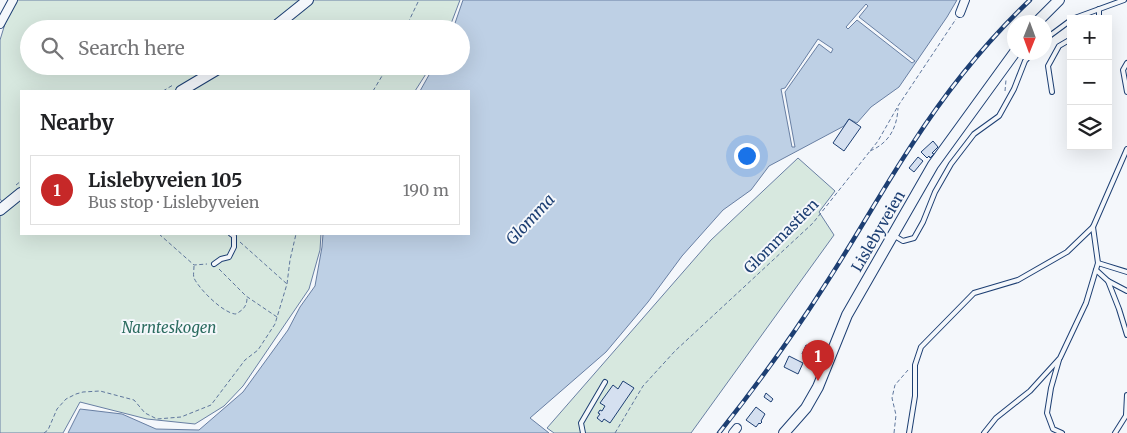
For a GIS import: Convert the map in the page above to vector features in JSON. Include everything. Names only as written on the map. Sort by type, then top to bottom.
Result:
[{"type":"street","points":[[0,24],[13,0]]},
{"type":"street","points":[[283,20],[308,0]]},
{"type":"street","points":[[960,13],[965,0]]},
{"type":"street","points":[[1044,15],[1059,0]]},
{"type":"street","name":"Lislebyveien","points":[[784,433],[793,425],[810,402],[847,315],[934,165],[1009,60]]},
{"type":"street","points":[[183,90],[208,75]]},
{"type":"street","points":[[0,210],[20,195]]},
{"type":"lane","points":[[1083,15],[1124,0]]},
{"type":"lane","points":[[1099,10],[1099,15]]},
{"type":"lane","points":[[1052,34],[1067,22]]},
{"type":"lane","points":[[1052,92],[1048,66],[1059,46],[1067,41]]},
{"type":"lane","points":[[893,235],[903,241],[914,238],[924,222],[935,192],[952,164],[974,134],[999,116],[1014,89],[1025,60]]},
{"type":"lane","points":[[1127,63],[1123,70],[1127,92]]},
{"type":"lane","points":[[909,433],[915,396],[915,364],[921,347],[974,293],[1018,280],[1067,252],[1093,227],[1127,148]]},
{"type":"lane","points":[[1062,433],[1053,429],[1048,413],[1051,388],[1060,358],[1086,303],[1098,263],[1093,227]]},
{"type":"lane","points":[[214,264],[221,258],[229,257],[234,247],[233,235]]},
{"type":"lane","points":[[1098,263],[1127,272]]},
{"type":"lane","points":[[1096,270],[1108,281],[1127,291]]},
{"type":"lane","points":[[1108,281],[1127,335]]},
{"type":"lane","points":[[984,433],[996,418],[1030,391],[1060,358]]},
{"type":"lane","points":[[583,433],[581,423],[606,382]]},
{"type":"lane","points":[[1115,433],[1126,415],[1127,395]]},
{"type":"path","points":[[409,20],[419,0]]},
{"type":"path","name":"Glommastien","points":[[615,433],[643,386],[675,351],[814,223],[878,141],[898,106],[960,13]]},
{"type":"path","points":[[1005,90],[1011,60]]},
{"type":"path","points":[[374,90],[383,75]]},
{"type":"path","points":[[869,152],[884,143],[895,128],[898,106]]},
{"type":"path","points":[[160,235],[194,265],[214,264],[246,296],[278,318]]},
{"type":"path","points":[[233,235],[287,284]]},
{"type":"path","points":[[44,433],[48,430],[57,409],[66,399],[82,392],[100,391],[134,400],[145,413],[157,419],[181,417],[212,405],[244,360],[258,350],[278,318],[287,284],[296,235]]},
{"type":"path","points":[[194,265],[193,277],[205,293],[227,312],[236,314],[242,310],[246,305],[246,296]]},
{"type":"path","points":[[894,433],[896,415],[892,398],[895,385],[915,364]]},
{"type":"green space","name":"Narnteskogen","points":[[16,0],[460,0],[452,20],[20,20],[20,75],[425,75],[416,90],[20,90],[20,235],[321,235],[320,250],[309,289],[243,386],[224,406],[195,424],[147,419],[80,402],[63,433],[0,433],[0,213],[6,207],[0,199],[0,40],[8,14]]},
{"type":"green space","points":[[798,158],[835,191],[819,212],[834,235],[691,433],[554,433],[547,428],[711,240]]},
{"type":"water","name":"Glomma","points":[[463,0],[957,0],[899,87],[871,107],[857,123],[849,119],[844,126],[769,166],[751,190],[723,210],[682,256],[648,302],[606,352],[530,418],[549,433],[68,433],[80,409],[122,414],[156,429],[199,430],[243,392],[288,330],[300,307],[315,286],[323,235],[470,235],[470,90],[421,90],[429,75],[470,75],[470,20],[456,20]]},
{"type":"pier","points":[[866,4],[868,6],[859,17],[915,61],[912,63],[857,20],[848,29],[846,27]]},
{"type":"pier","points":[[818,39],[833,49],[831,53],[819,44],[785,92],[795,147],[792,147],[781,89],[785,88]]},
{"type":"building","points":[[849,119],[861,127],[844,151],[833,143]]},
{"type":"building","points":[[933,141],[938,147],[930,158],[929,156],[927,158],[921,152]]},
{"type":"building","points":[[918,157],[923,161],[914,172],[909,168]]},
{"type":"building","points":[[806,345],[812,347],[807,357],[802,354]]},
{"type":"building","points":[[789,356],[803,363],[798,374],[784,367]]},
{"type":"building","points":[[623,381],[634,388],[610,423],[604,419],[602,422],[597,418],[600,410],[602,411],[605,406],[600,403],[613,385],[618,389]]},
{"type":"building","points":[[766,393],[773,399],[771,402],[764,397]]},
{"type":"building","points":[[756,407],[765,414],[762,422],[756,427],[746,420]]},
{"type":"railway","points":[[719,433],[761,379],[800,323],[939,105],[982,50],[1030,0]]},
{"type":"place","name":"Lislebyveien 105","points":[[818,381]]}]
